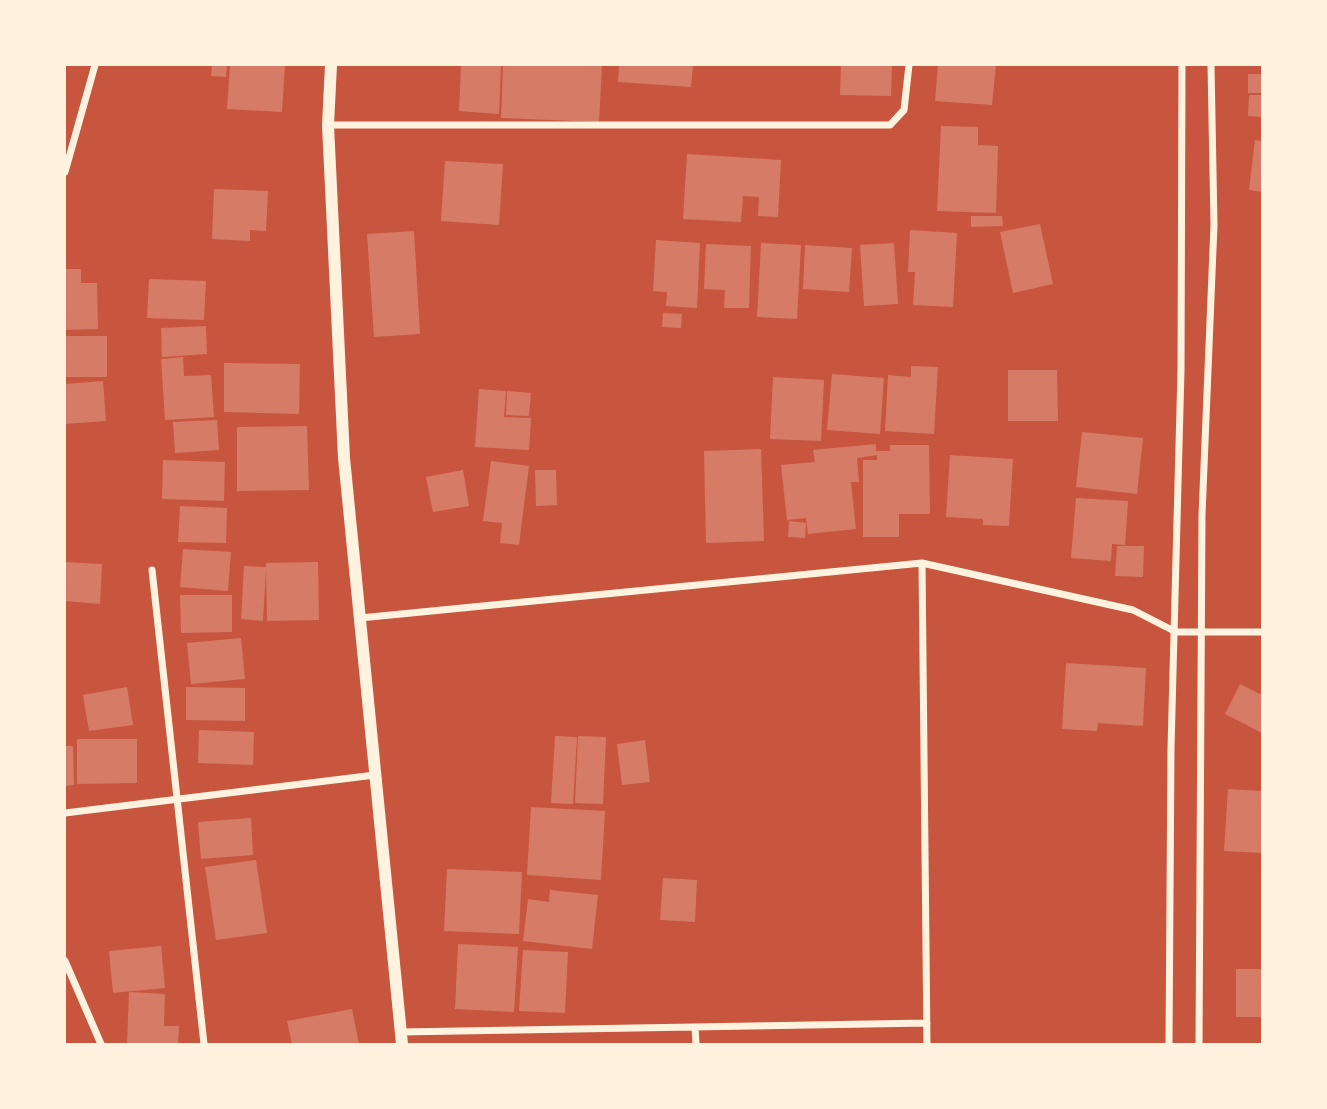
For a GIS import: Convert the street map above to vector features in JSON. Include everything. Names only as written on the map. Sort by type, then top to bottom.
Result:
[{"type":"street","points":[[65,172],[94,65]]},
{"type":"street","points":[[331,65],[328,125],[344,458],[401,1038],[695,1027],[927,1023]]},
{"type":"street","points":[[328,125],[890,125],[904,110],[909,65]]},
{"type":"street","points":[[1169,1044],[1171,748],[1181,370],[1182,65]]},
{"type":"street","points":[[1199,1044],[1202,515],[1214,225],[1211,65]]},
{"type":"street","points":[[360,618],[922,562],[1133,610],[1176,632],[1262,632]]},
{"type":"street","points":[[922,562],[927,1044]]},
{"type":"street","points":[[152,570],[204,1044]]},
{"type":"street","points":[[65,813],[375,775]]},
{"type":"street","points":[[65,961],[67,976],[101,1044]]},
{"type":"street","points":[[695,1027],[696,1044]]},
{"type":"building","points":[[212,65],[227,65],[226,77],[211,76]]},
{"type":"building","points":[[230,65],[285,65],[282,112],[227,109]]},
{"type":"building","points":[[461,65],[501,65],[499,114],[459,111]]},
{"type":"building","points":[[503,65],[602,65],[599,122],[501,118]]},
{"type":"building","points":[[619,65],[693,65],[691,87],[618,82]]},
{"type":"building","points":[[841,65],[892,65],[891,96],[840,95]]},
{"type":"building","points":[[938,65],[996,65],[992,105],[935,101]]},
{"type":"building","points":[[1248,74],[1262,74],[1262,93],[1248,93]]},
{"type":"building","points":[[1249,95],[1262,95],[1262,117],[1248,116]]},
{"type":"building","points":[[941,126],[978,127],[978,145],[998,146],[996,213],[937,211]]},
{"type":"building","points":[[1255,140],[1262,141],[1262,192],[1249,190]]},
{"type":"building","points":[[687,154],[781,160],[778,217],[758,216],[759,197],[743,196],[741,222],[683,219]]},
{"type":"building","points":[[445,161],[503,164],[499,225],[441,221]]},
{"type":"building","points":[[214,189],[268,191],[266,231],[250,230],[250,241],[212,239]]},
{"type":"building","points":[[971,216],[1002,216],[1003,226],[971,227]]},
{"type":"building","points":[[1040,224],[1053,284],[1013,293],[1000,232]]},
{"type":"building","points":[[910,230],[957,233],[953,307],[913,305],[915,272],[908,272]]},
{"type":"building","points":[[414,231],[420,334],[374,337],[367,234]]},
{"type":"building","points":[[656,240],[700,243],[697,308],[666,306],[667,292],[653,291]]},
{"type":"building","points":[[761,243],[801,245],[797,319],[757,317]]},
{"type":"building","points":[[894,243],[898,304],[864,306],[860,245]]},
{"type":"building","points":[[706,244],[751,246],[749,308],[724,308],[725,290],[704,289]]},
{"type":"building","points":[[805,245],[852,248],[849,292],[803,289]]},
{"type":"building","points":[[65,269],[81,269],[81,283],[97,283],[98,329],[65,330]]},
{"type":"building","points":[[149,279],[206,281],[204,320],[147,318]]},
{"type":"building","points":[[663,313],[682,314],[681,328],[662,327]]},
{"type":"building","points":[[206,326],[207,354],[162,357],[161,328]]},
{"type":"building","points":[[65,336],[107,336],[107,377],[65,377]]},
{"type":"building","points":[[183,357],[184,376],[211,375],[214,417],[165,420],[161,359]]},
{"type":"building","points":[[224,363],[300,364],[299,414],[224,412]]},
{"type":"building","points":[[911,366],[938,367],[934,434],[885,431],[888,375],[911,377]]},
{"type":"building","points":[[1008,370],[1057,370],[1058,421],[1008,421]]},
{"type":"building","points":[[832,374],[884,378],[880,434],[827,430]]},
{"type":"building","points":[[773,377],[824,380],[821,441],[770,439]]},
{"type":"building","points":[[103,381],[106,421],[65,424],[65,384]]},
{"type":"building","points":[[479,389],[506,391],[504,417],[531,418],[529,450],[475,447]]},
{"type":"building","points":[[507,391],[531,393],[529,416],[506,415]]},
{"type":"building","points":[[217,420],[219,450],[175,453],[173,422]]},
{"type":"building","points":[[307,426],[309,490],[237,491],[237,427]]},
{"type":"building","points":[[1082,432],[1143,438],[1137,494],[1076,487]]},
{"type":"building","points":[[876,444],[876,451],[890,451],[890,445],[929,445],[930,514],[899,514],[899,537],[863,537],[863,460],[877,460],[877,455],[857,458],[859,482],[851,482],[856,529],[808,534],[806,518],[787,520],[781,465],[815,462],[813,450]]},
{"type":"building","points":[[761,449],[764,541],[706,543],[704,451]]},
{"type":"building","points":[[950,455],[1013,459],[1009,526],[983,525],[983,519],[946,517]]},
{"type":"building","points":[[163,460],[225,462],[224,501],[162,499]]},
{"type":"building","points":[[491,461],[529,466],[519,545],[500,543],[502,523],[483,521]]},
{"type":"building","points":[[463,470],[469,506],[433,512],[426,477]]},
{"type":"building","points":[[535,470],[556,470],[557,505],[536,506]]},
{"type":"building","points":[[1076,498],[1128,501],[1125,545],[1112,544],[1111,561],[1071,558]]},
{"type":"building","points":[[180,506],[227,508],[226,543],[178,542]]},
{"type":"building","points":[[789,521],[806,523],[805,538],[788,537]]},
{"type":"building","points":[[1117,546],[1144,546],[1143,577],[1115,576]]},
{"type":"building","points":[[183,549],[231,552],[228,591],[180,587]]},
{"type":"building","points":[[65,562],[102,564],[100,604],[65,601]]},
{"type":"building","points":[[318,562],[319,620],[267,621],[266,569],[263,621],[241,619],[244,566],[266,567],[266,563]]},
{"type":"building","points":[[180,595],[232,595],[232,632],[181,633]]},
{"type":"building","points":[[241,638],[245,679],[191,684],[187,643]]},
{"type":"building","points":[[1066,663],[1146,668],[1143,726],[1098,723],[1097,731],[1062,729]]},
{"type":"building","points":[[1240,684],[1262,695],[1262,733],[1225,714]]},
{"type":"building","points":[[127,687],[133,725],[89,731],[83,695]]},
{"type":"building","points":[[186,687],[245,688],[245,721],[186,720]]},
{"type":"building","points":[[199,730],[254,732],[253,765],[198,763]]},
{"type":"building","points":[[555,736],[577,737],[573,804],[551,803]]},
{"type":"building","points":[[578,736],[606,737],[603,804],[575,803]]},
{"type":"building","points":[[77,739],[137,739],[137,783],[77,784]]},
{"type":"building","points":[[645,740],[650,782],[622,785],[617,744]]},
{"type":"building","points":[[65,746],[73,746],[74,785],[65,786]]},
{"type":"building","points":[[1228,789],[1262,791],[1262,853],[1224,851]]},
{"type":"building","points":[[531,807],[605,811],[601,880],[527,875]]},
{"type":"building","points":[[251,818],[253,855],[201,859],[198,822]]},
{"type":"building","points":[[256,860],[267,933],[216,940],[205,867]]},
{"type":"building","points":[[447,869],[522,872],[519,934],[444,931]]},
{"type":"building","points":[[663,878],[697,880],[695,922],[660,920]]},
{"type":"building","points":[[550,890],[598,895],[592,949],[523,941],[528,899],[549,902]]},
{"type":"building","points":[[458,944],[518,947],[514,1012],[455,1009]]},
{"type":"building","points":[[161,946],[165,988],[113,993],[109,951]]},
{"type":"building","points":[[523,950],[568,952],[565,1013],[519,1011]]},
{"type":"building","points":[[1236,969],[1262,969],[1262,1017],[1236,1017]]},
{"type":"building","points":[[129,992],[165,994],[164,1026],[179,1026],[178,1044],[127,1044]]},
{"type":"building","points":[[352,1009],[359,1044],[292,1044],[287,1021]]}]
